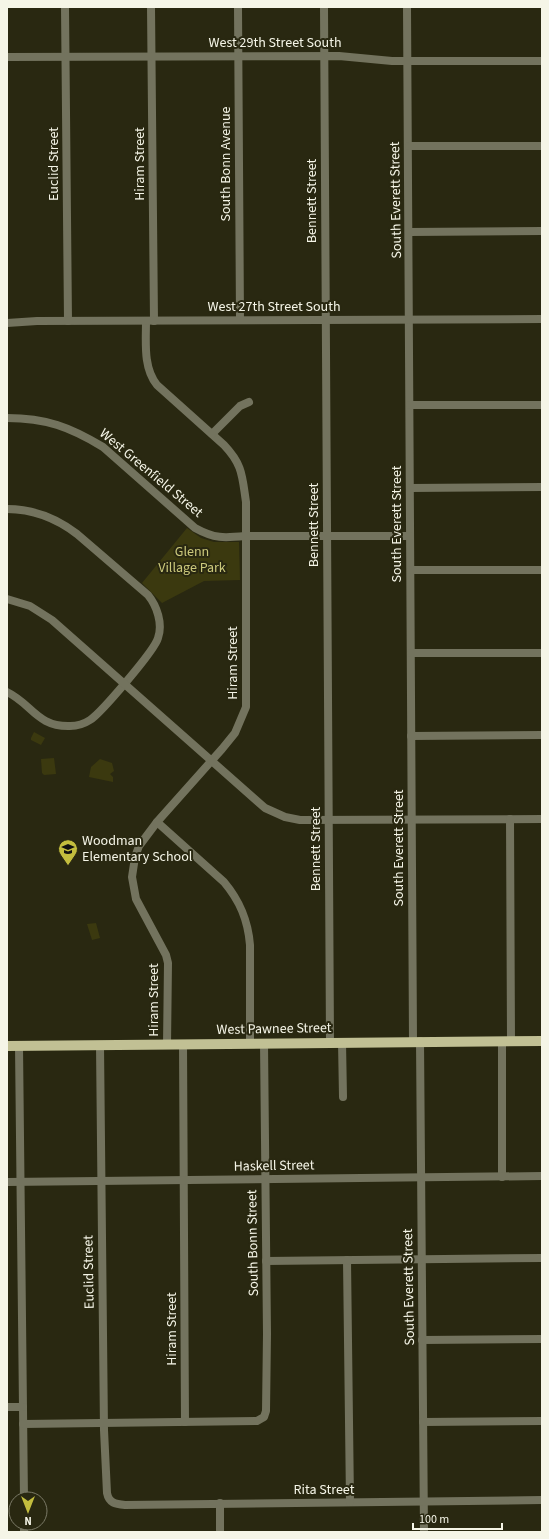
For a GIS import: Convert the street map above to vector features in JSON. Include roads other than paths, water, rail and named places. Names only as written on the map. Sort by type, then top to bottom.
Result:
[{"type":"main road","name":"West Pawnee Street","points":[[7,1046],[542,1041]]},
{"type":"street","name":"Euclid Street","points":[[65,7],[68,321]]},
{"type":"street","name":"Hiram Street","points":[[151,7],[150,321],[148,369],[151,378],[157,385],[234,455],[242,472],[246,502],[246,707],[234,733],[157,822],[139,846],[135,857],[132,877],[136,899],[166,955],[168,963],[167,1045]]},
{"type":"street","name":"South Bonn Avenue","points":[[238,7],[240,320]]},
{"type":"street","name":"Bennett Street","points":[[324,7],[330,1042]]},
{"type":"street","name":"South Everett Street","points":[[407,7],[411,570],[410,653],[416,1041],[421,1177],[424,1532]]},
{"type":"street","name":"West 29th Street South","points":[[7,57],[344,56],[381,61],[407,62],[542,61]]},
{"type":"street","points":[[409,146],[542,146]]},
{"type":"street","points":[[409,232],[542,231]]},
{"type":"street","name":"West 27th Street South","points":[[7,323],[68,321],[542,319]]},
{"type":"street","points":[[212,434],[240,406],[249,402]]},
{"type":"street","points":[[410,405],[542,404]]},
{"type":"street","name":"West Greenfield Street","points":[[7,418],[40,420],[74,431],[103,447],[195,528],[211,536],[222,538],[246,536],[410,536]]},
{"type":"street","points":[[410,488],[542,487]]},
{"type":"street","points":[[7,509],[45,515],[77,534],[148,595],[154,603],[160,632],[156,644],[124,684],[96,716],[84,724],[62,726],[46,722],[7,692]]},
{"type":"street","points":[[411,570],[542,570]]},
{"type":"street","points":[[7,599],[30,606],[52,620],[211,761],[270,811],[285,817],[300,820],[542,819]]},
{"type":"street","points":[[410,653],[542,653]]},
{"type":"street","points":[[411,736],[542,735]]},
{"type":"street","points":[[502,1176],[510,819]]},
{"type":"street","points":[[157,822],[224,882],[234,894],[243,911],[250,945],[250,1044]]},
{"type":"street","points":[[342,1042],[343,1097]]},
{"type":"street","name":"South Bonn Street","points":[[185,1422],[258,1421],[264,1417],[266,1411],[264,1043]]},
{"type":"street","name":"Hiram Street","points":[[183,1044],[185,1422]]},
{"type":"street","name":"Euclid Street","points":[[100,1045],[104,1423],[108,1498]]},
{"type":"street","points":[[19,1046],[24,1491]]},
{"type":"street","name":"Haskell Street","points":[[7,1182],[542,1176]]},
{"type":"street","points":[[266,1261],[542,1258]]},
{"type":"street","points":[[347,1260],[350,1502]]},
{"type":"street","points":[[422,1340],[542,1339]]},
{"type":"street","points":[[7,1407],[23,1407]]},
{"type":"street","points":[[423,1422],[542,1421]]},
{"type":"street","points":[[23,1424],[185,1422]]},
{"type":"street","name":"Rita Street","points":[[108,1498],[114,1504],[125,1505],[542,1500]]},
{"type":"street","points":[[220,1503],[220,1532]]},
{"type":"place","name":"Woodman Elementary School","points":[[68,866]]},
{"type":"park label","name":"Glenn Village Park","points":[[192,560]]}]
